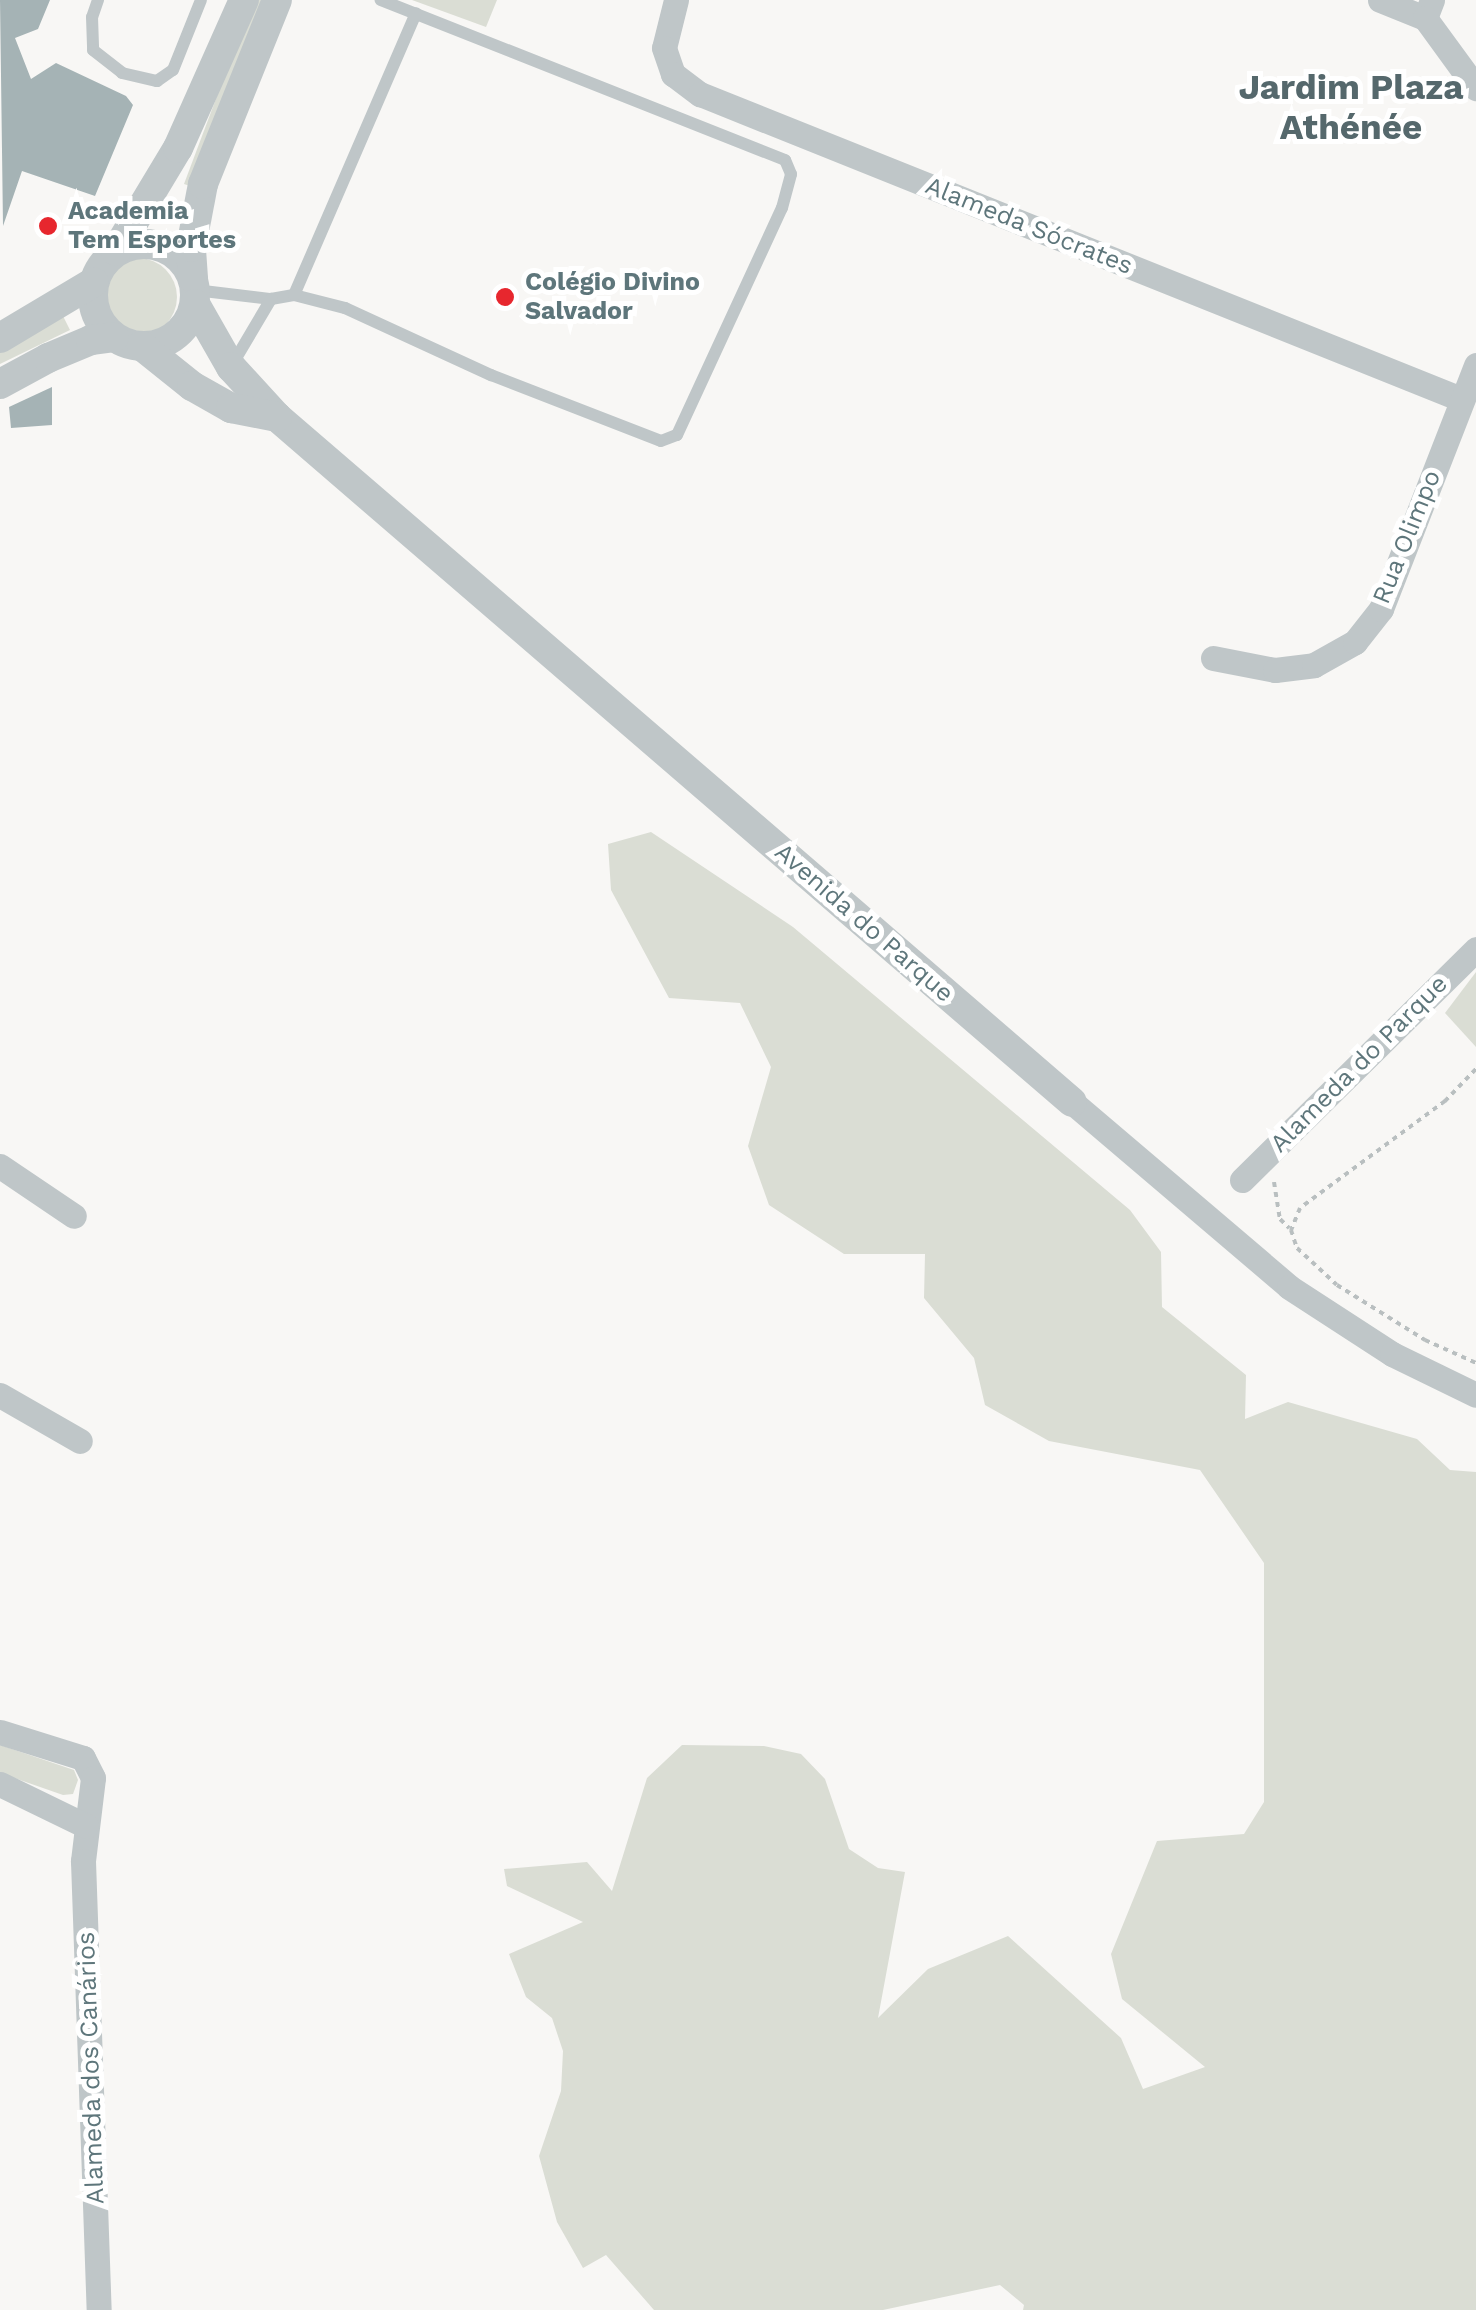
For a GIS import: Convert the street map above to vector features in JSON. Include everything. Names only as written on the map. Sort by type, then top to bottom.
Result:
[{"type":"street","points":[[128,341],[100,322],[94,303],[94,282],[178,148],[244,0]]},
{"type":"street","points":[[0,384],[62,352],[176,335],[188,322],[194,291],[191,247],[204,184],[277,0]]},
{"type":"street","name":"Alameda Sócrates","points":[[676,0],[664,48],[673,74],[700,94],[1461,398]]},
{"type":"street","points":[[1380,0],[1428,9],[1476,88]]},
{"type":"street","points":[[116,251],[152,244],[184,262],[194,291]]},
{"type":"street","points":[[0,338],[94,282]]},
{"type":"street","name":"Avenida do Parque","points":[[194,291],[231,367],[277,416],[1072,1102],[1290,1288],[1392,1354],[1476,1395]]},
{"type":"street","name":"Avenida do Parque","points":[[128,341],[192,386],[232,408],[277,416]]},
{"type":"street","name":"Rua Olimpo","points":[[1213,658],[1276,670],[1314,665],[1355,642],[1381,608],[1476,364]]},
{"type":"street","name":"Alameda do Parque","points":[[1242,1180],[1476,948]]},
{"type":"street","points":[[0,1166],[74,1216]]},
{"type":"street","points":[[0,1395],[80,1442]]},
{"type":"street","name":"Alameda dos Canários","points":[[0,1732],[83,1758],[93,1778],[83,1862],[99,2310]]},
{"type":"street","points":[[0,1784],[86,1826]]},
{"type":"lane","points":[[98,0],[92,17],[93,50],[122,73],[158,81],[173,70],[202,0]]},
{"type":"lane","points":[[194,291],[271,299],[294,295],[345,308],[492,375],[661,441],[677,435],[782,208],[791,174],[785,160],[763,148],[380,0]]},
{"type":"lane","points":[[294,295],[416,13]]},
{"type":"lane","points":[[231,367],[271,299]]},
{"type":"path","points":[[1291,1230],[1300,1208],[1445,1100],[1476,1070]]},
{"type":"path","points":[[1270,1153],[1280,1218],[1291,1230],[1298,1248],[1337,1285],[1425,1340],[1476,1363]]},
{"type":"shaded area","points":[[253,0],[267,0],[190,186],[184,184]]},
{"type":"shaded area","points":[[412,0],[497,0],[486,27]]},
{"type":"shaded area","points":[[138,258],[153,261],[165,270],[174,282],[174,312],[165,324],[153,333],[138,336],[123,333],[111,324],[102,312],[99,297],[102,282],[111,270],[123,261]]},
{"type":"shaded area","points":[[60,310],[70,330],[0,364],[0,348]]},
{"type":"shaded area","points":[[651,832],[793,927],[1130,1210],[1161,1252],[1162,1307],[1246,1375],[1245,1419],[1288,1402],[1417,1439],[1450,1470],[1476,1472],[1476,2310],[1023,2310],[1024,2305],[1000,2285],[883,2310],[654,2310],[606,2255],[583,2268],[557,2222],[539,2156],[561,2091],[563,2051],[552,2018],[526,1997],[509,1954],[583,1922],[507,1886],[504,1869],[587,1862],[612,1891],[647,1778],[682,1745],[764,1746],[801,1754],[825,1779],[849,1849],[878,1868],[905,1872],[878,2018],[928,1969],[1008,1936],[1121,2038],[1143,2089],[1205,2067],[1122,1999],[1111,1954],[1157,1841],[1244,1834],[1264,1802],[1264,1563],[1200,1470],[1049,1441],[985,1405],[974,1358],[924,1298],[925,1254],[844,1254],[769,1205],[748,1146],[771,1067],[740,1003],[669,998],[611,890],[608,844]]},
{"type":"shaded area","points":[[1476,972],[1476,1047],[1445,1013]]},
{"type":"shaded area","points":[[0,1745],[74,1770],[78,1780],[73,1794],[63,1795],[0,1773]]},
{"type":"building","points":[[0,0],[50,0],[38,29],[15,38],[31,79],[56,63],[126,96],[133,105],[95,196],[22,171],[3,226]]},
{"type":"building","points":[[52,387],[52,425],[11,428],[9,407]]},
{"type":"place","name":"Academia Tem Esportes","points":[[48,226]]},
{"type":"place","name":"Colégio Divino Salvador","points":[[505,297]]},
{"type":"district","name":"Jardim Plaza Athénée","points":[[1351,107]]}]
